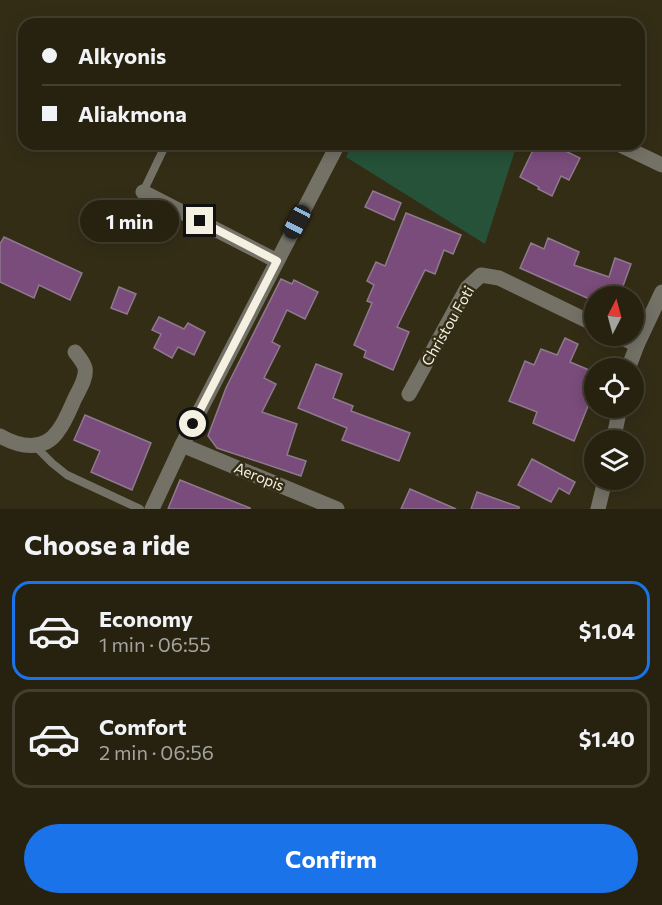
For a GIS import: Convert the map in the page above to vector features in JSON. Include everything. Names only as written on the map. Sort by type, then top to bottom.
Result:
[{"type":"street","points":[[152,509],[182,445],[335,150]]},
{"type":"street","points":[[631,150],[662,165]]},
{"type":"street","points":[[143,192],[277,261]]},
{"type":"street","name":"Christou Foti","points":[[409,394],[467,288],[481,275],[499,278],[584,319]]},
{"type":"street","points":[[644,330],[662,292]]},
{"type":"street","points":[[0,436],[22,446],[35,446],[48,441],[58,433],[84,379],[85,368],[75,352]]},
{"type":"street","name":"Aeropis","points":[[182,445],[337,509]]},
{"type":"street","points":[[598,509],[603,490]]},
{"type":"lane","points":[[143,192],[163,150]]},
{"type":"lane","points":[[35,446],[67,475],[140,509]]},
{"type":"green space","points":[[349,150],[515,150],[485,244],[346,157]]},
{"type":"building","points":[[533,150],[563,150],[580,158],[569,180],[561,176],[552,196],[520,177]]},
{"type":"building","points":[[373,191],[401,203],[394,220],[365,207]]},
{"type":"building","points":[[406,213],[461,235],[453,254],[444,250],[435,274],[425,270],[397,327],[409,332],[393,370],[364,357],[366,351],[354,345],[372,303],[367,301],[374,285],[367,281],[376,262],[385,266]]},
{"type":"building","points":[[4,237],[82,273],[70,300],[39,285],[34,298],[0,282],[0,244]]},
{"type":"building","points":[[548,238],[579,252],[574,265],[609,277],[615,258],[631,264],[623,286],[584,286],[584,297],[520,268],[531,243],[544,249]]},
{"type":"building","points":[[281,279],[292,284],[294,280],[318,292],[305,319],[287,310],[272,342],[280,346],[264,378],[276,384],[262,412],[297,424],[287,455],[306,461],[301,476],[217,448],[208,436],[226,388]]},
{"type":"building","points":[[119,287],[136,294],[127,314],[111,308]]},
{"type":"building","points":[[159,317],[184,329],[188,323],[205,332],[194,355],[178,347],[172,358],[154,348],[161,334],[152,330]]},
{"type":"building","points":[[565,338],[578,344],[570,362],[584,368],[584,416],[574,441],[533,423],[537,412],[509,401],[525,361],[534,365],[541,349],[557,355]]},
{"type":"building","points":[[316,364],[342,374],[333,398],[353,406],[351,411],[410,433],[399,461],[342,440],[347,428],[298,408]]},
{"type":"building","points":[[85,415],[151,443],[132,490],[91,472],[100,451],[74,440]]},
{"type":"building","points":[[532,459],[575,482],[569,494],[559,488],[551,502],[518,485]]},
{"type":"building","points":[[180,480],[250,508],[250,509],[168,509]]},
{"type":"building","points":[[410,489],[456,509],[401,509]]},
{"type":"building","points":[[477,492],[519,507],[519,509],[471,509]]},
{"type":"route","points":[[193,424],[277,261],[200,221]]}]
